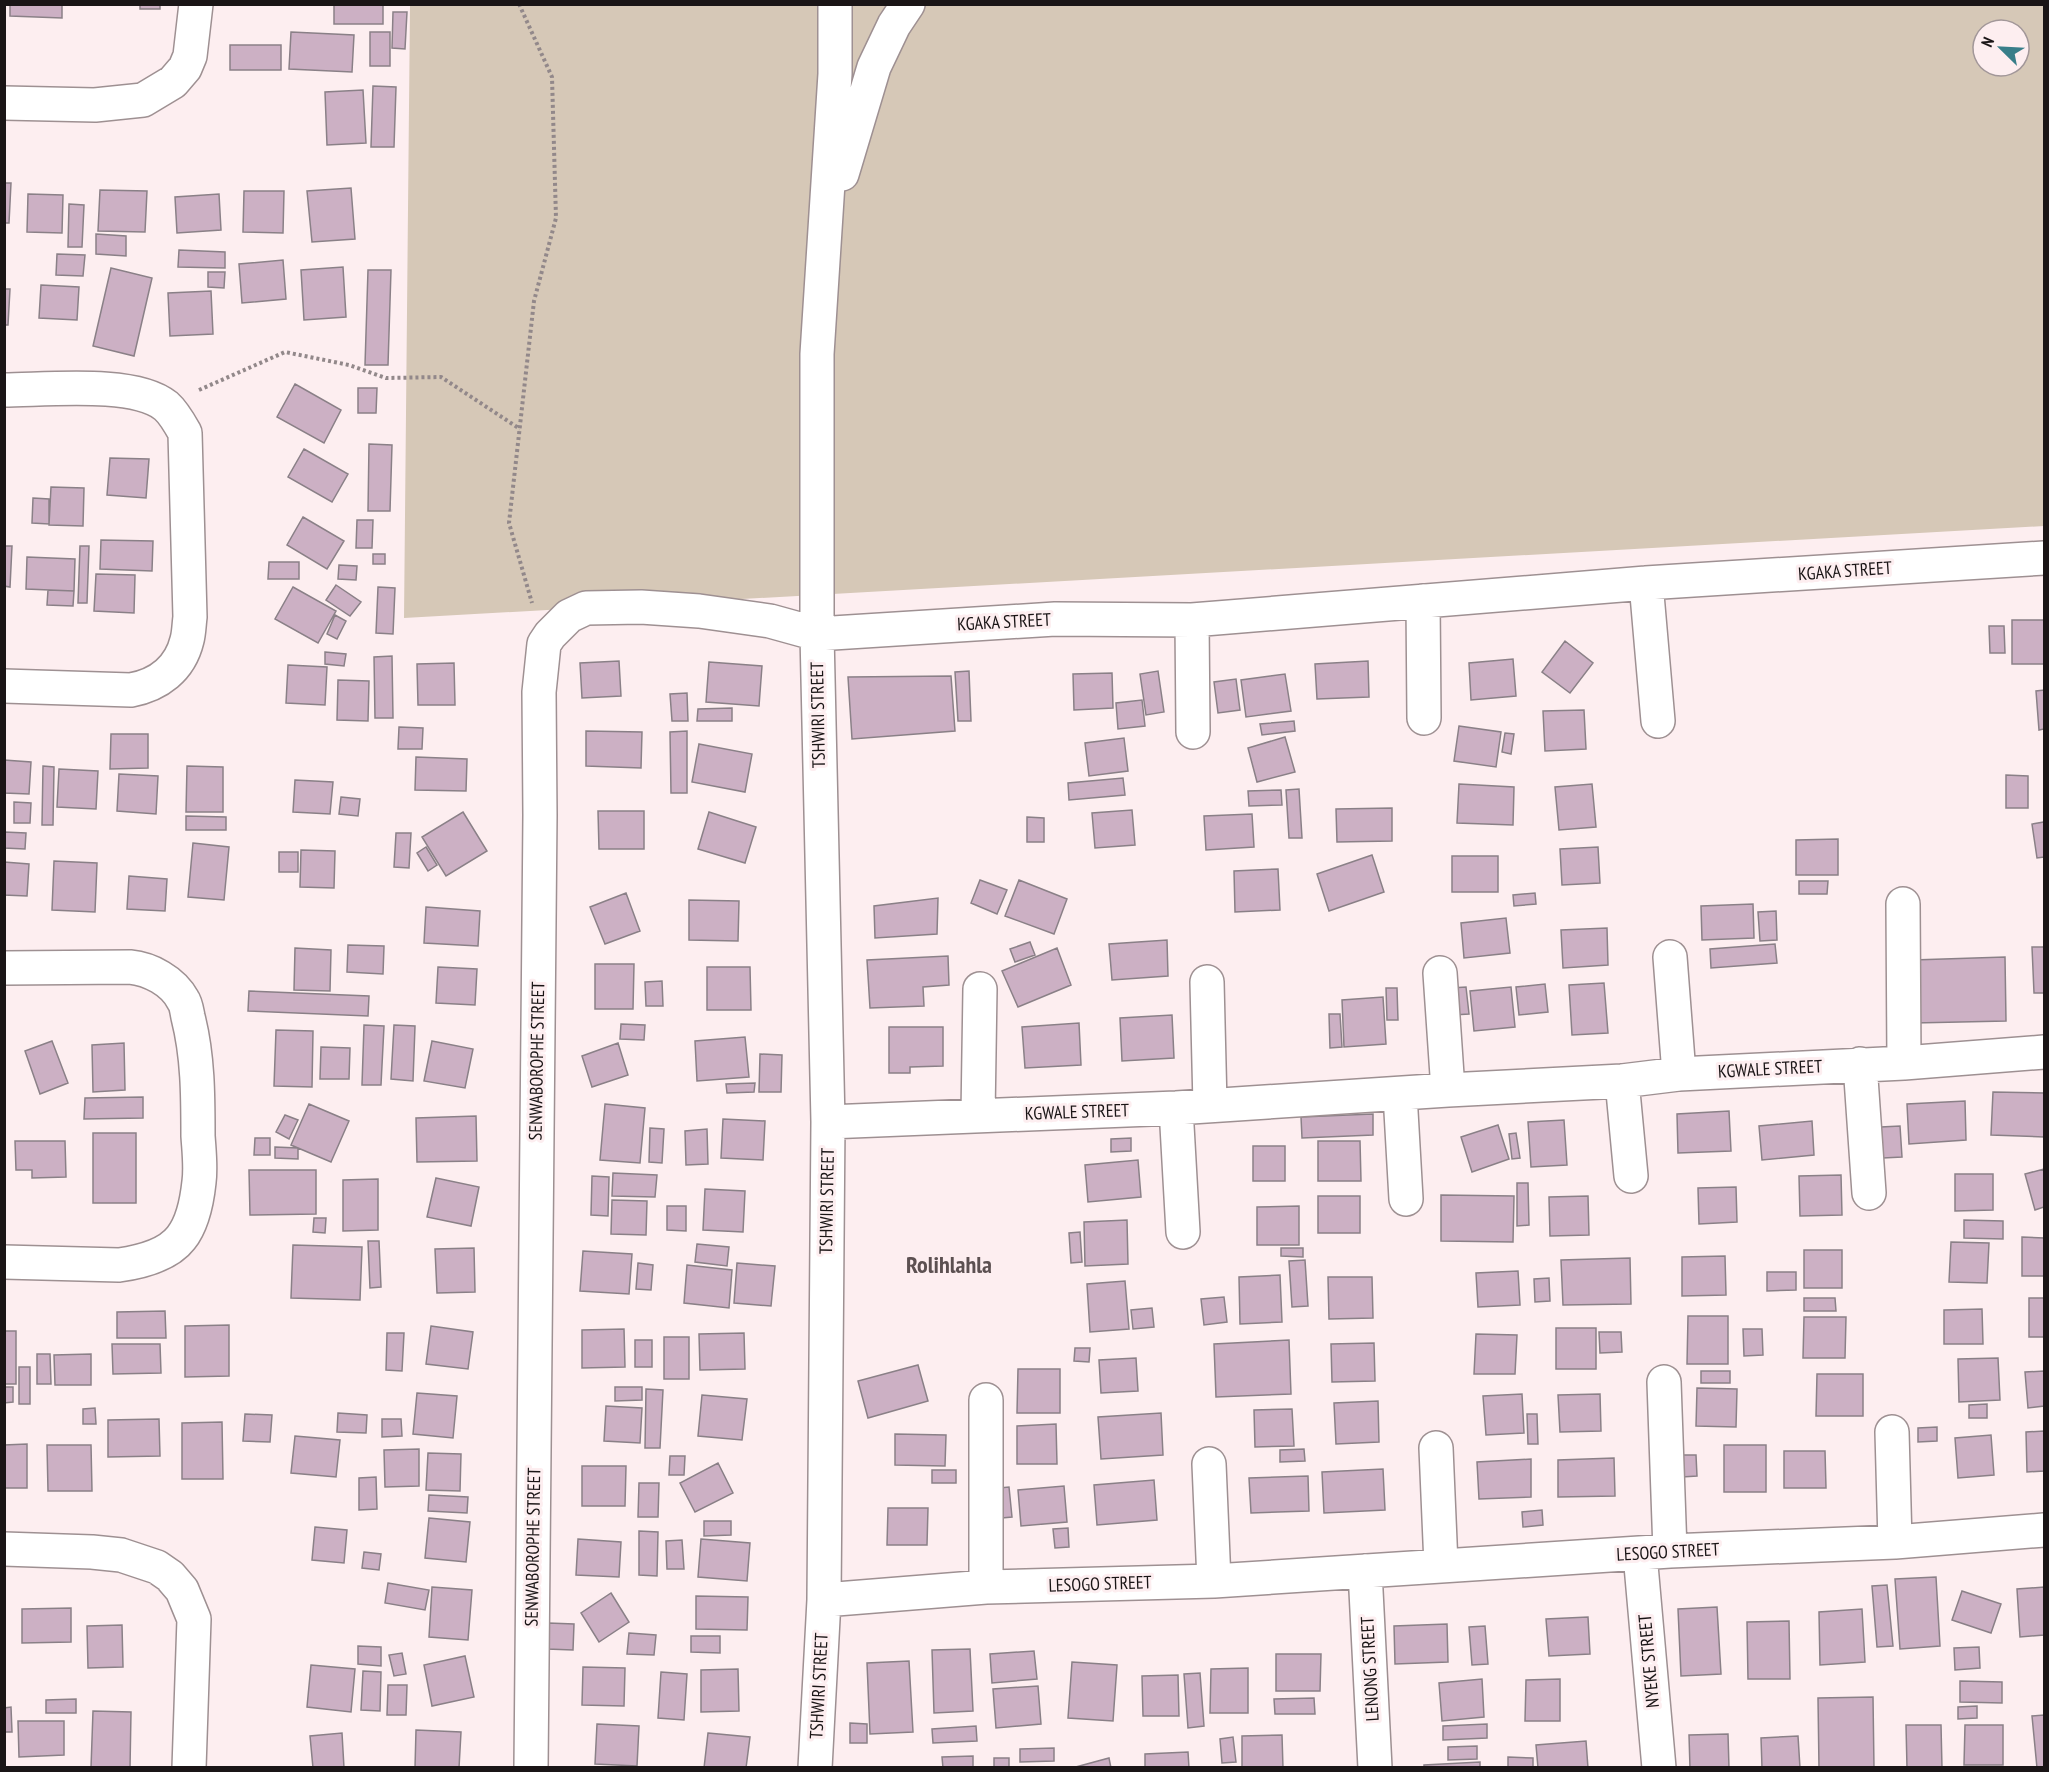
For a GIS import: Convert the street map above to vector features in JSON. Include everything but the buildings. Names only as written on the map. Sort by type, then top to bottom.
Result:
[{"type":"street","points":[[4,103],[95,105],[143,100],[173,82],[184,68],[190,56],[196,4]]},
{"type":"street","points":[[826,228],[835,74],[835,4]]},
{"type":"street","points":[[826,228],[874,67],[894,25],[908,4]]},
{"type":"street","name":"TSHWIRI STREET","points":[[814,1767],[824,1600],[828,1122],[816,634],[817,354],[826,228]]},
{"type":"street","points":[[4,390],[126,391],[152,398],[165,406],[178,421],[185,433],[190,617],[184,651],[164,677],[153,685],[131,690],[4,686]]},
{"type":"street","name":"KGAKA STREET","points":[[816,634],[1055,619],[1192,620],[1646,583],[2044,558]]},
{"type":"street","points":[[1646,583],[1658,721]]},
{"type":"street","points":[[1423,601],[1424,718]]},
{"type":"street","points":[[544,644],[569,616],[579,610],[596,606],[687,610],[737,615],[770,621],[816,634]]},
{"type":"street","points":[[1192,620],[1193,732]]},
{"type":"street","name":"SENWABOROPHE STREET","points":[[531,1767],[540,815],[539,692],[544,644]]},
{"type":"street","points":[[1903,904],[1904,1063]]},
{"type":"street","points":[[1670,957],[1679,1074]]},
{"type":"street","points":[[4,968],[136,968],[153,973],[171,985],[184,1000],[192,1030],[197,1072],[199,1179],[195,1208],[183,1237],[176,1244],[150,1258],[119,1265],[4,1262]]},
{"type":"street","points":[[1440,973],[1448,1090]]},
{"type":"street","points":[[1208,982],[1210,1105]]},
{"type":"street","points":[[978,1115],[980,989]]},
{"type":"street","name":"KGWALE STREET","points":[[828,1122],[1176,1108],[1448,1090],[1622,1082],[1679,1074],[1904,1063],[2044,1052]]},
{"type":"street","points":[[1860,1064],[1869,1193]]},
{"type":"street","points":[[1622,1082],[1631,1176]]},
{"type":"street","points":[[1400,1094],[1406,1199]]},
{"type":"street","points":[[1176,1108],[1183,1232]]},
{"type":"street","name":"NYEKE STREET","points":[[1659,1767],[1655,1552],[1664,1382]]},
{"type":"street","points":[[986,1400],[986,1587]]},
{"type":"street","points":[[1892,1432],[1895,1542]]},
{"type":"street","points":[[1436,1448],[1440,1566]]},
{"type":"street","points":[[1209,1464],[1214,1581]]},
{"type":"street","name":"LESOGO STREET","points":[[824,1600],[986,1587],[1214,1581],[1655,1552],[1895,1542],[2044,1530]]},
{"type":"street","points":[[4,1550],[121,1555],[157,1567],[170,1576],[182,1590],[194,1619],[189,1767]]},
{"type":"street","name":"LENONG STREET","points":[[1365,1571],[1375,1767]]},
{"type":"path","points":[[519,4],[552,77],[556,218],[534,301],[509,523],[544,644]]},
{"type":"path","points":[[165,406],[285,352],[349,365],[386,378],[441,377],[520,429]]},
{"type":"shaded area","points":[[410,5],[2044,5],[2044,526],[404,618]]},
{"type":"district","name":"Rolihlahla","points":[[949,1265]]}]
